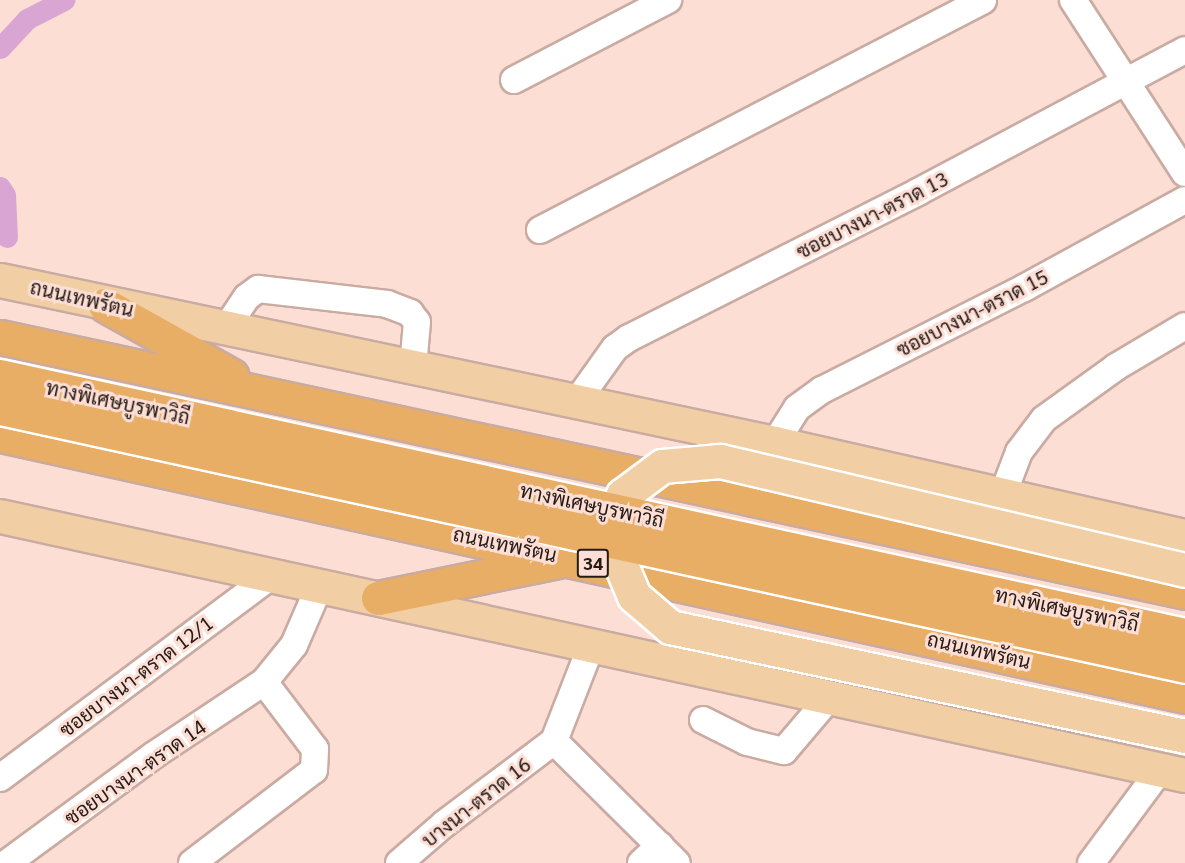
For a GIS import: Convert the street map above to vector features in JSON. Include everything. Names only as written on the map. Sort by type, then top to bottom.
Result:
[{"type":"highway","points":[[105,305],[262,393]]},
{"type":"highway","points":[[0,337],[1185,592]]},
{"type":"highway","name":"ทางพิเศษบูรพาวิถี","points":[[0,376],[1185,635]]},
{"type":"highway","name":"ทางพิเศษบูรพาวิถี","points":[[0,408],[1185,666]]},
{"type":"highway","name":"ถนนเทพรัตน","points":[[0,435],[572,558],[1185,696]]},
{"type":"highway","points":[[378,598],[572,558]]},
{"type":"main road","name":"ถนนเทพรัตน","points":[[0,280],[105,305],[577,400],[1185,536]]},
{"type":"main road","points":[[1185,570],[720,461],[662,466],[623,495],[613,546],[634,596],[670,627],[1185,736]]},
{"type":"main road","points":[[0,516],[1173,773]]},
{"type":"street","points":[[514,80],[668,0]]},
{"type":"street","points":[[540,230],[983,0]]},
{"type":"street","points":[[1073,0],[1128,81],[1185,173]]},
{"type":"street","name":"ซอยบางนา-ตราด 13","points":[[577,400],[615,348],[629,338],[1185,50]]},
{"type":"street","name":"ซอยบางนา-ตราด 15","points":[[775,443],[797,408],[822,390],[1024,288],[1185,200]]},
{"type":"street","points":[[226,328],[247,297],[258,289],[387,304],[410,313],[417,322],[413,367]]},
{"type":"street","points":[[1003,494],[1019,452],[1044,419],[1116,367],[1185,326]]},
{"type":"street","name":"ซอยบางนา-ตราด 12/1","points":[[0,778],[272,575]]},
{"type":"street","name":"ซอยบางนา-ตราด 14","points":[[7,863],[154,755],[264,682],[294,645],[320,585]]},
{"type":"street","points":[[591,646],[554,741],[669,854],[641,863]]},
{"type":"street","points":[[192,863],[315,770],[315,748],[264,682]]},
{"type":"street","points":[[704,720],[747,741],[784,751],[830,697]]},
{"type":"street","name":"บางนา-ตราด 16","points":[[399,863],[554,741]]},
{"type":"street","points":[[1091,863],[1173,773]]},
{"type":"waterway","points":[[0,48],[27,19],[64,0]]},
{"type":"waterway","points":[[0,187],[5,195],[7,237]]}]
